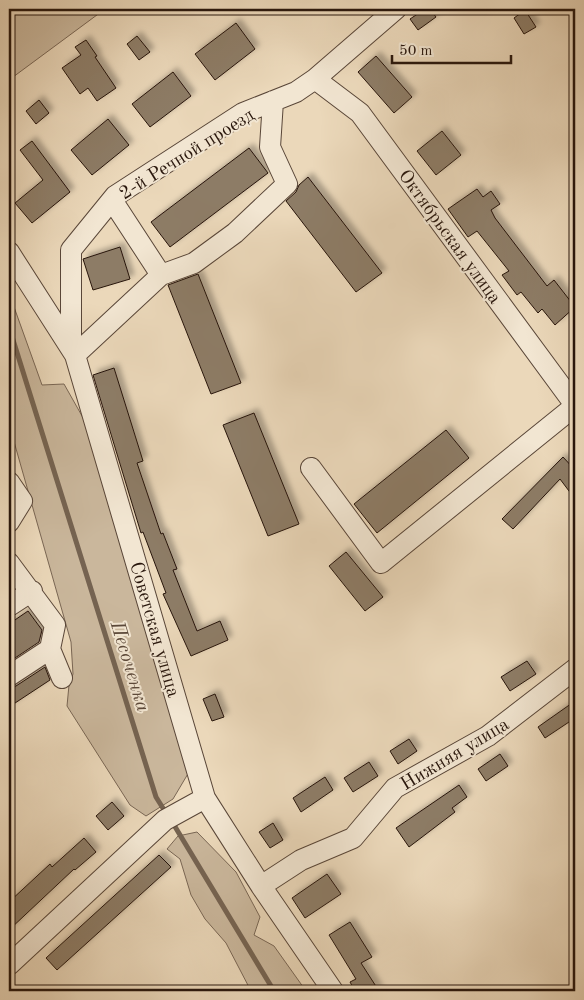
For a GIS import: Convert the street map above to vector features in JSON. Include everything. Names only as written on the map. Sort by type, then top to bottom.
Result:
[{"type":"street","name":"2-й Речной проезд","points":[[75,355],[70,339],[72,250],[112,200],[243,113],[296,92],[315,79],[396,9]]},
{"type":"street","name":"Октябрьская улица","points":[[315,79],[360,113],[575,405]]},
{"type":"street","points":[[75,355],[161,275],[194,263],[235,233],[287,184],[270,147],[273,101]]},
{"type":"street","points":[[112,200],[161,275]]},
{"type":"street","name":"Советская улица","points":[[9,252],[75,355],[205,798],[261,886],[333,991]]},
{"type":"street","points":[[311,468],[381,563],[575,405]]},
{"type":"street","points":[[9,482],[22,501],[9,522]]},
{"type":"street","points":[[9,563],[32,591],[54,625],[50,649],[62,678]]},
{"type":"street","points":[[9,606],[32,591]]},
{"type":"street","points":[[9,676],[50,649]]},
{"type":"street","name":"Нижняя улица","points":[[261,886],[300,860],[354,838],[395,788],[488,736],[575,669]]},
{"type":"street","points":[[9,965],[165,820],[205,798]]},
{"type":"shaded area","points":[[9,9],[105,9],[9,80]]},
{"type":"shaded area","points":[[9,293],[42,385],[64,384],[86,423],[189,772],[173,799],[146,816],[130,805],[67,706],[69,685],[73,674],[71,642],[9,424]]},
{"type":"shaded area","points":[[197,832],[236,872],[260,917],[254,935],[274,946],[306,991],[251,991],[226,943],[205,919],[191,895],[180,859],[167,849],[178,836]]},
{"type":"building","points":[[425,9],[430,9],[436,17],[418,30],[410,19]]},
{"type":"building","points":[[525,10],[536,27],[524,34],[514,18]]},
{"type":"building","points":[[236,23],[255,49],[215,80],[195,54]]},
{"type":"building","points":[[137,36],[150,52],[139,60],[127,44]]},
{"type":"building","points":[[86,40],[116,88],[97,101],[88,88],[80,94],[62,68],[81,55],[75,47]]},
{"type":"building","points":[[376,56],[412,97],[394,113],[358,72]]},
{"type":"building","points":[[173,72],[191,96],[150,127],[132,104]]},
{"type":"building","points":[[39,100],[49,113],[36,124],[26,111]]},
{"type":"building","points":[[108,119],[129,145],[92,175],[71,150]]},
{"type":"building","points":[[442,131],[461,155],[436,175],[417,151]]},
{"type":"building","points":[[32,141],[70,192],[32,223],[15,203],[43,180],[20,150]]},
{"type":"building","points":[[249,148],[268,173],[170,247],[151,222]]},
{"type":"building","points":[[308,177],[382,273],[356,292],[286,201]]},
{"type":"building","points":[[477,189],[483,197],[491,191],[500,204],[491,210],[495,218],[547,286],[554,280],[575,307],[555,325],[542,309],[538,313],[521,292],[517,295],[502,275],[509,271],[477,231],[468,237],[448,209]]},
{"type":"building","points":[[120,247],[130,279],[93,290],[83,259]]},
{"type":"building","points":[[198,274],[241,383],[211,394],[168,285]]},
{"type":"building","points":[[114,368],[143,461],[137,463],[161,534],[163,533],[177,569],[173,570],[197,631],[220,621],[228,640],[191,656],[163,594],[166,593],[143,532],[141,533],[93,375]]},
{"type":"building","points":[[254,413],[299,524],[268,536],[223,425]]},
{"type":"building","points":[[446,430],[469,458],[377,533],[354,504]]},
{"type":"building","points":[[563,457],[575,470],[575,499],[560,479],[513,529],[502,519]]},
{"type":"building","points":[[346,552],[383,597],[365,611],[329,566]]},
{"type":"building","points":[[28,611],[42,630],[39,642],[9,662],[9,624]]},
{"type":"building","points":[[527,661],[536,674],[510,691],[501,677]]},
{"type":"building","points":[[45,667],[50,680],[9,707],[9,688],[16,686]]},
{"type":"building","points":[[215,694],[224,717],[212,721],[203,699]]},
{"type":"building","points":[[575,701],[575,718],[545,738],[538,727]]},
{"type":"building","points":[[409,739],[417,751],[398,764],[390,751]]},
{"type":"building","points":[[500,754],[508,766],[486,781],[478,769]]},
{"type":"building","points":[[369,762],[378,776],[353,792],[344,778]]},
{"type":"building","points":[[325,777],[333,790],[301,812],[293,798]]},
{"type":"building","points":[[459,785],[467,797],[452,808],[455,812],[409,847],[396,828]]},
{"type":"building","points":[[112,802],[124,816],[108,830],[96,816]]},
{"type":"building","points":[[273,823],[283,840],[270,848],[259,832]]},
{"type":"building","points":[[84,838],[96,852],[74,869],[9,930],[9,902],[50,864],[52,867]]},
{"type":"building","points":[[159,855],[171,867],[57,970],[46,958]]},
{"type":"building","points":[[327,874],[341,894],[305,918],[292,898]]},
{"type":"building","points":[[350,922],[372,957],[361,963],[379,991],[355,991],[350,982],[356,979],[329,935]]},
{"type":"waterway","name":"Песоченка","points":[[9,327],[156,797],[166,813]]},
{"type":"waterway","name":"Песоченка","points":[[171,820],[274,991]]}]
